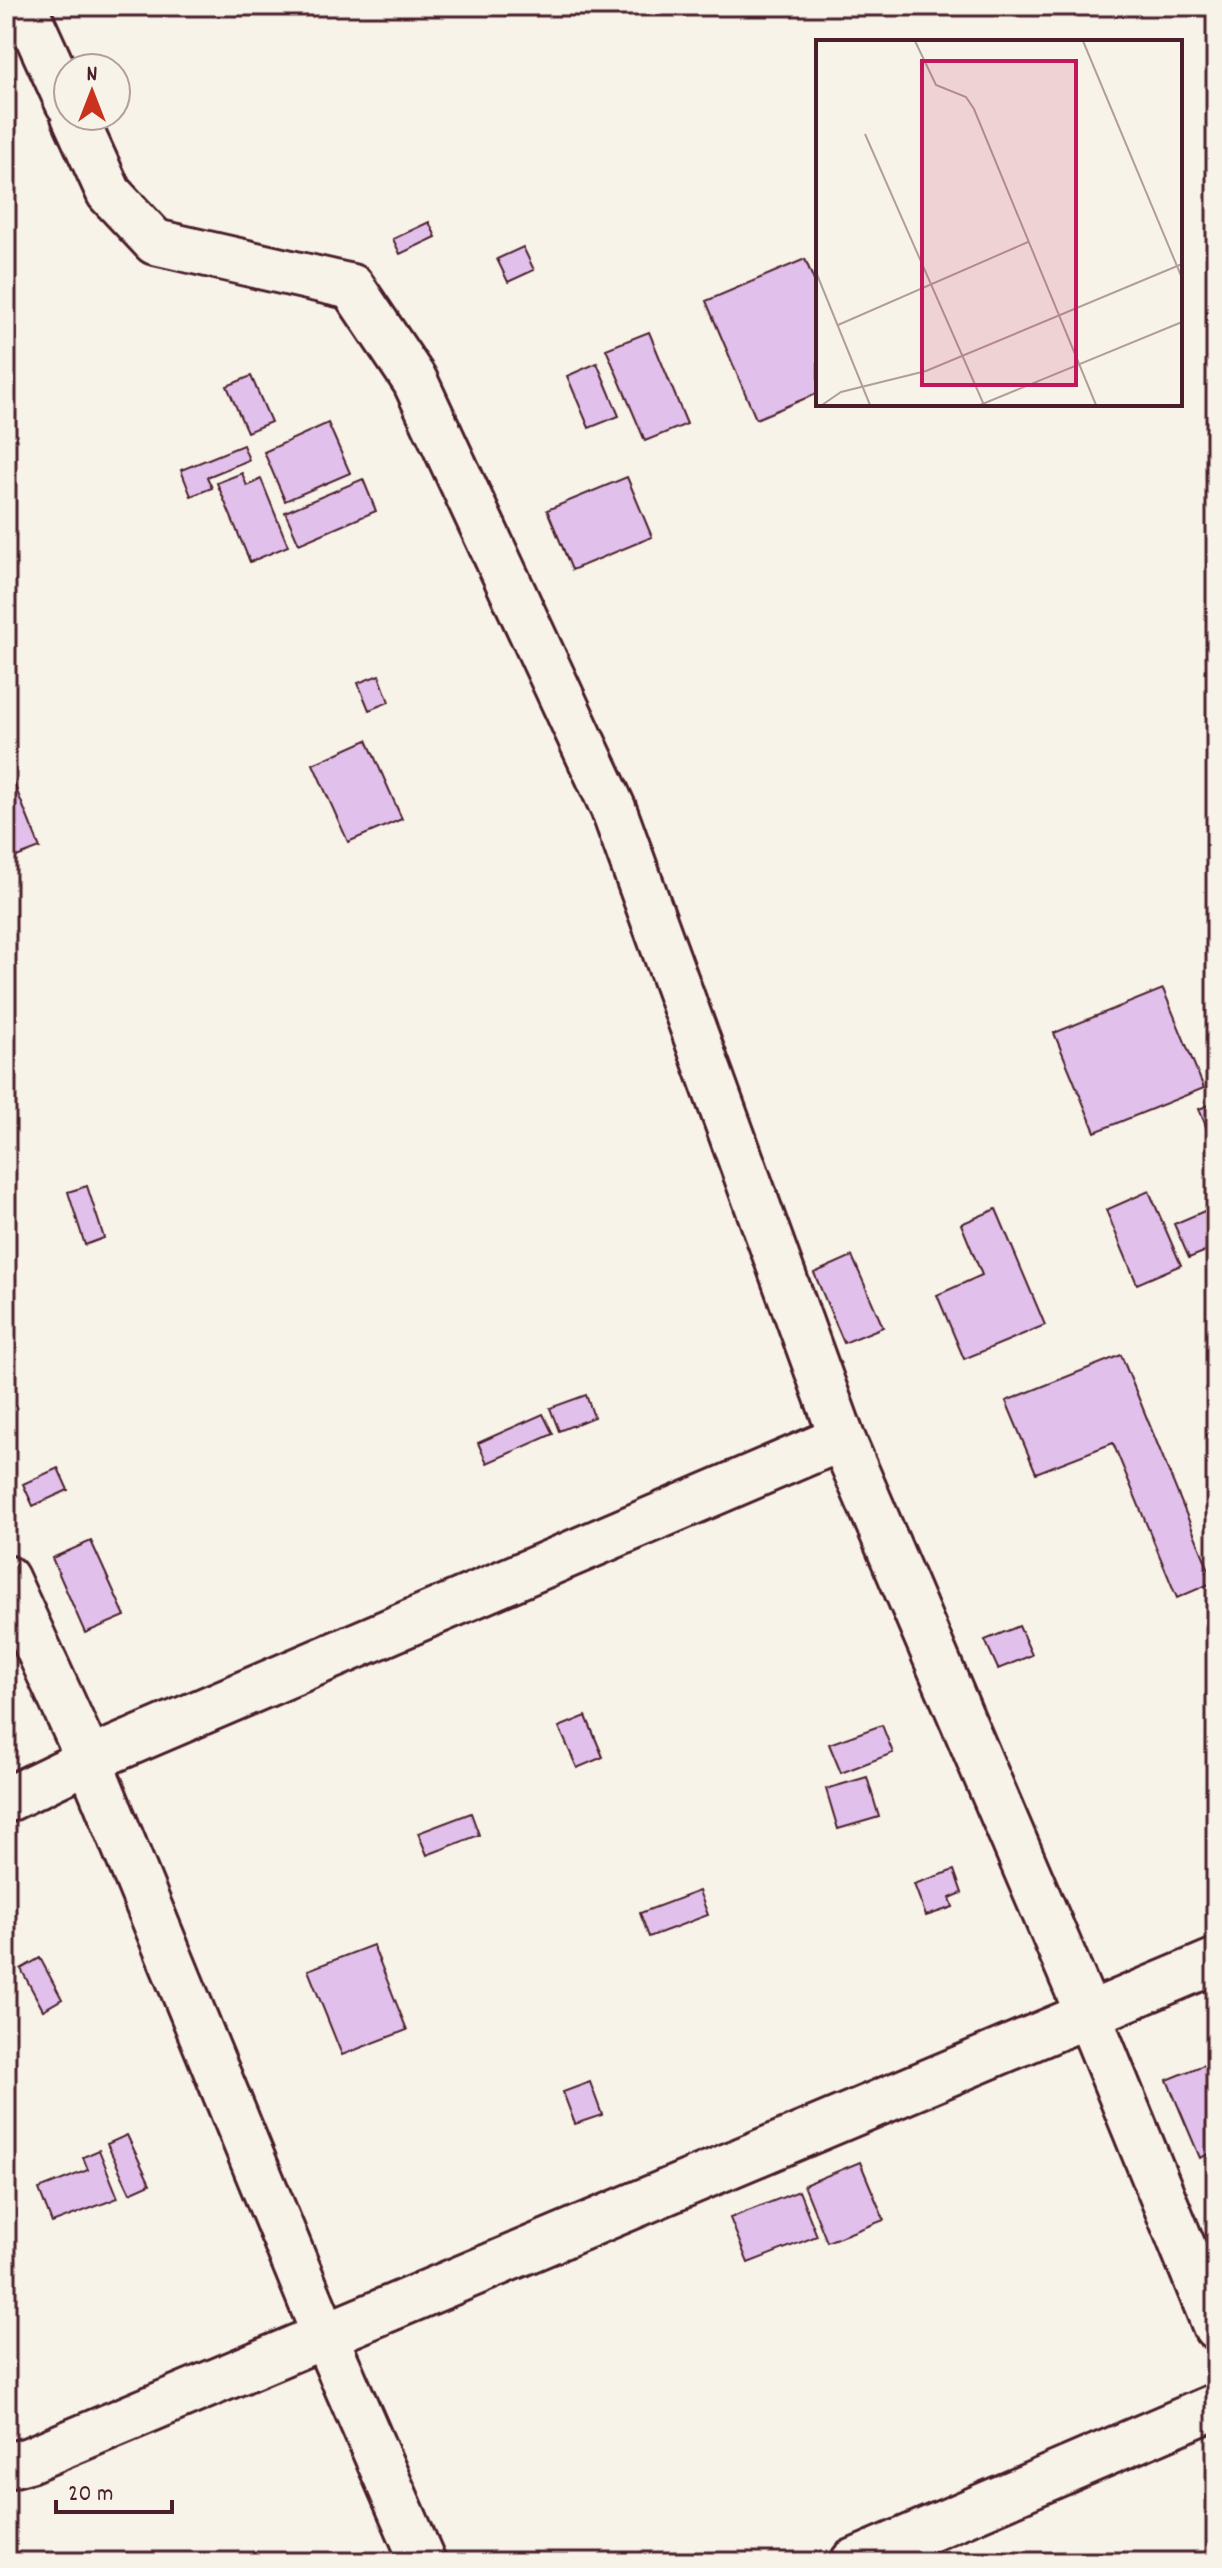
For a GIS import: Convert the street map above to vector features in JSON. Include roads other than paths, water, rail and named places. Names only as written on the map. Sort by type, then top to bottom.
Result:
[{"type":"street","points":[[24,6],[52,68]]},
{"type":"street","points":[[81,132],[109,193],[155,242],[352,287],[415,381],[613,808],[842,1438],[1088,2014],[1216,2328]]},
{"type":"street","points":[[6,1800],[89,1760],[842,1438]]},
{"type":"street","points":[[6,1578],[89,1760],[325,2336],[423,2562]]},
{"type":"street","points":[[6,2466],[29,2460],[1216,1961]]},
{"type":"street","points":[[853,2562],[1216,2406]]}]
